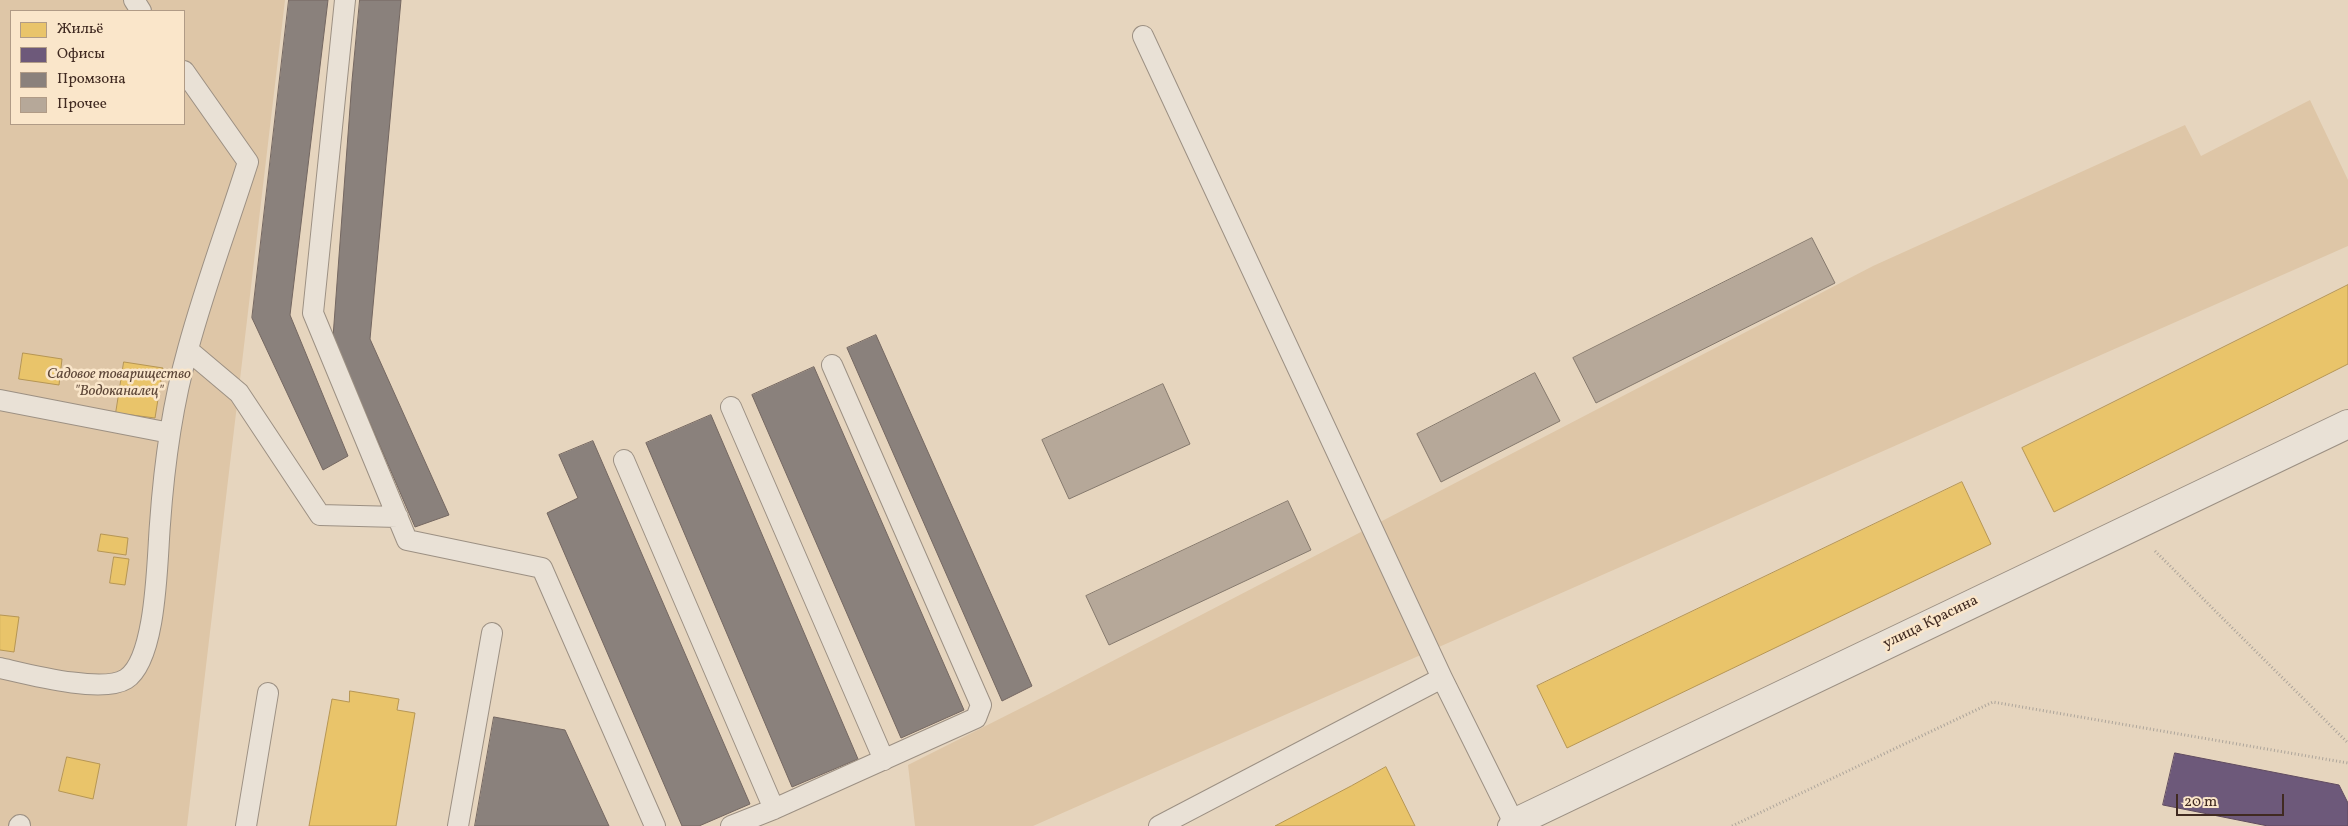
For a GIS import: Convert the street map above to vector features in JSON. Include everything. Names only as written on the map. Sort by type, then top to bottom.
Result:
[{"type":"street","name":"улица Красина","points":[[1513,825],[2347,425]]},
{"type":"lane","points":[[345,0],[313,313],[407,540],[542,568],[655,826]]},
{"type":"lane","points":[[1143,36],[1442,678],[1513,825]]},
{"type":"lane","points":[[0,668],[98,686],[126,680],[142,660],[156,590],[160,524],[170,433],[188,350],[248,162],[185,72]]},
{"type":"lane","points":[[188,350],[239,394],[320,515],[398,517]]},
{"type":"lane","points":[[731,826],[774,809],[976,718],[981,705],[832,365]]},
{"type":"lane","points":[[0,400],[170,433]]},
{"type":"lane","points":[[731,407],[884,760]]},
{"type":"lane","points":[[624,460],[774,809]]},
{"type":"lane","points":[[458,826],[492,633]]},
{"type":"lane","points":[[1159,826],[1442,678]]},
{"type":"lane","points":[[246,826],[268,693]]},
{"type":"path","points":[[2132,527],[2348,743]]},
{"type":"path","points":[[1732,826],[1993,702],[2348,763]]},
{"type":"green space","name":"Садовое товарищество \"Водоканалец\"","points":[[0,0],[285,0],[187,826],[0,826]]},
{"type":"green space","points":[[2310,100],[2348,180],[2348,246],[1033,826],[915,826],[908,765],[1049,694],[1873,266],[2185,125],[2201,156]]},
{"type":"building: Жильё","points":[[2348,285],[2348,364],[2054,512],[2022,448]]},
{"type":"building: Жильё","points":[[23,353],[62,359],[59,385],[19,379]]},
{"type":"building: Жильё","points":[[124,362],[163,368],[155,418],[116,413]]},
{"type":"building: Жильё","points":[[1962,482],[1991,544],[1567,748],[1537,686]]},
{"type":"building: Жильё","points":[[101,534],[128,538],[126,555],[98,551]]},
{"type":"building: Жильё","points":[[114,557],[129,559],[125,585],[110,583]]},
{"type":"building: Жильё","points":[[0,615],[19,617],[14,652],[0,650]]},
{"type":"building: Жильё","points":[[350,691],[399,699],[397,710],[415,713],[396,826],[309,826],[332,699],[349,702]]},
{"type":"building: Жильё","points":[[67,757],[100,764],[93,799],[59,791]]},
{"type":"building: Жильё","points":[[1386,767],[1415,826],[1275,826],[1351,786]]},
{"type":"building: Офисы","points":[[2175,753],[2339,785],[2348,803],[2348,826],[2268,826],[2163,805]]},
{"type":"building: Промзона","points":[[289,0],[328,0],[290,315],[348,456],[323,470],[252,318]]},
{"type":"building: Промзона","points":[[360,0],[401,0],[370,339],[449,515],[415,527],[333,337],[352,81]]},
{"type":"building: Промзона","points":[[876,335],[1032,686],[1002,701],[847,348]]},
{"type":"building: Промзона","points":[[814,367],[964,710],[901,738],[752,395]]},
{"type":"building: Промзона","points":[[711,415],[858,759],[792,787],[646,443]]},
{"type":"building: Промзона","points":[[593,441],[750,804],[699,826],[682,826],[547,513],[578,498],[559,455]]},
{"type":"building: Промзона","points":[[494,717],[565,730],[609,826],[475,826]]},
{"type":"building: Прочее","points":[[1812,238],[1835,283],[1596,403],[1573,358]]},
{"type":"building: Прочее","points":[[1535,373],[1560,421],[1441,482],[1417,434]]},
{"type":"building: Прочее","points":[[1163,384],[1190,444],[1069,499],[1042,440]]},
{"type":"building: Прочее","points":[[1288,501],[1311,550],[1109,645],[1086,596]]}]
